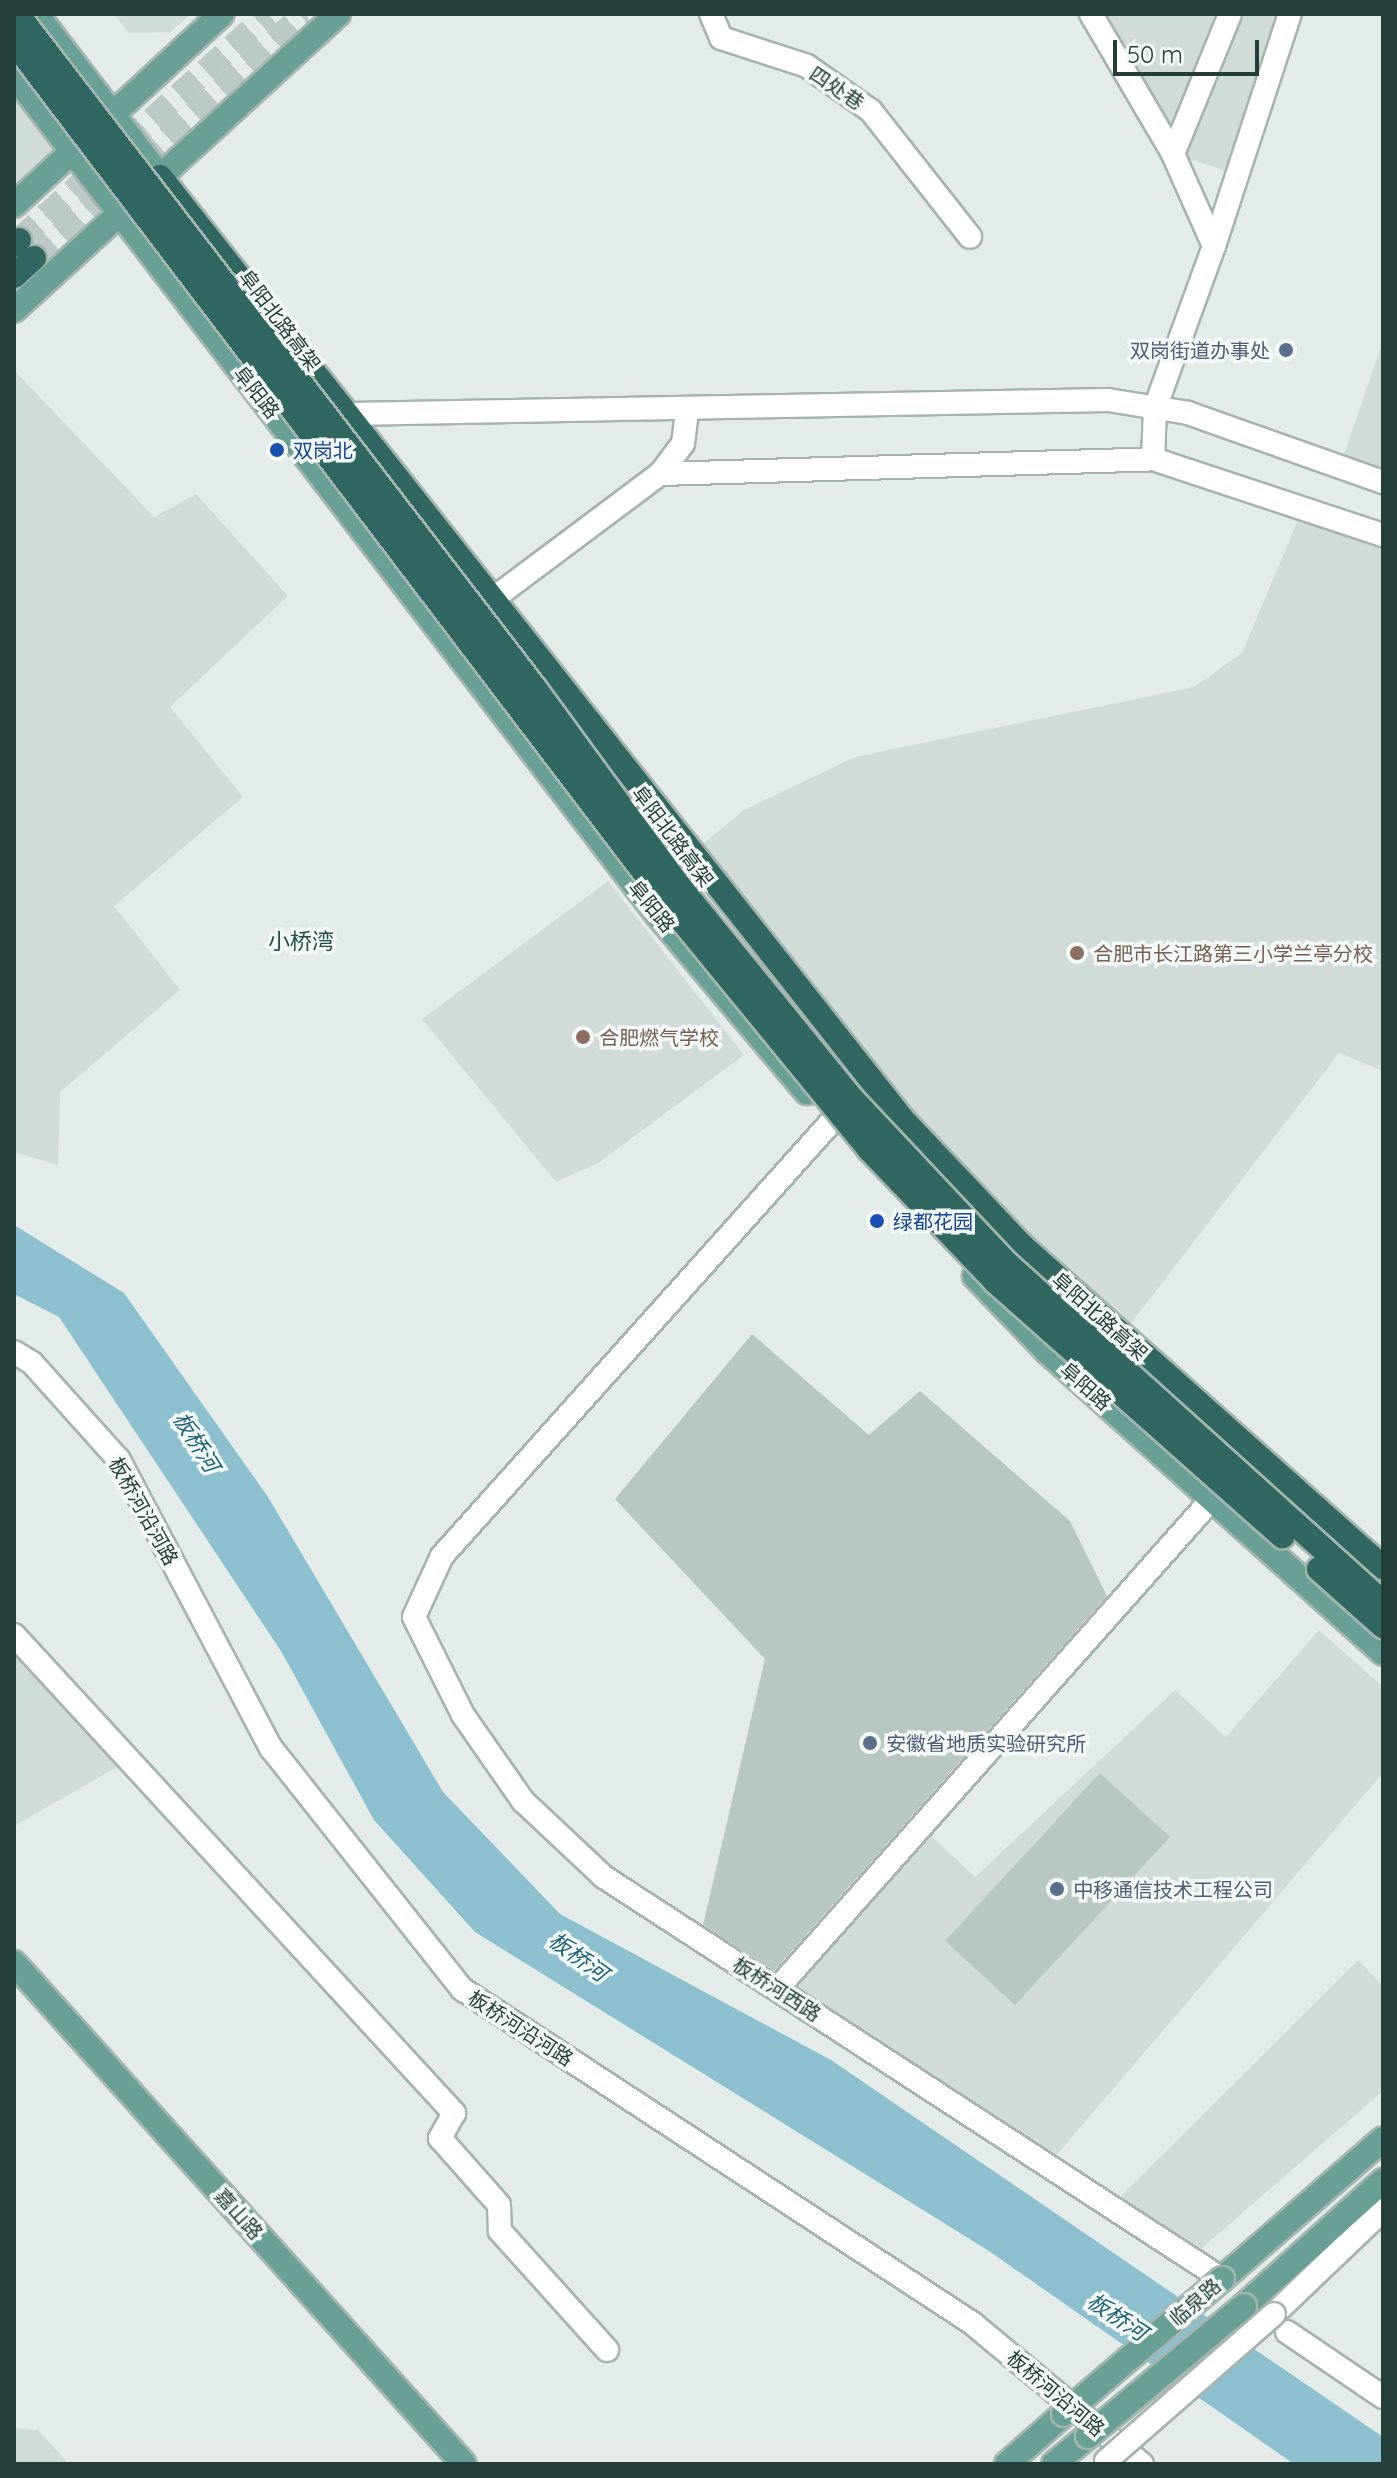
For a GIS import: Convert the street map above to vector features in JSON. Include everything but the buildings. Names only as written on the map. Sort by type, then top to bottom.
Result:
[{"type":"highway","name":"阜阳北路高架","points":[[17,14],[535,689],[678,885],[852,1099],[1006,1263],[1383,1603]]},
{"type":"highway","points":[[14,42],[667,902],[870,1150],[996,1282],[1383,1626]]},
{"type":"highway","points":[[160,177],[350,414],[902,1119],[1021,1245],[1383,1567]]},
{"type":"highway","points":[[14,276],[22,247]]},
{"type":"main road","points":[[36,14],[160,177]]},
{"type":"main road","points":[[14,205],[222,14]]},
{"type":"main road","points":[[14,310],[338,14]]},
{"type":"main road","name":"阜阳路","points":[[14,75],[657,914],[832,1121],[1048,1352],[1383,1653]]},
{"type":"main road","name":"嘉山路","points":[[14,1963],[464,2464]]},
{"type":"main road","name":"临泉路","points":[[1007,2464],[1383,2139]]},
{"type":"main road","name":"临泉路","points":[[1054,2464],[1244,2306],[1383,2181]]},
{"type":"street","name":"四处巷","points":[[711,14],[721,38],[807,66],[871,111],[970,237]]},
{"type":"street","points":[[1091,14],[1173,154],[1214,246]]},
{"type":"street","points":[[1173,154],[1230,14]]},
{"type":"street","points":[[1153,459],[1155,408],[1214,246],[1290,14]]},
{"type":"street","points":[[350,414],[1108,400],[1188,413],[1383,482]]},
{"type":"street","points":[[494,598],[660,474],[683,444],[687,409]]},
{"type":"street","points":[[660,474],[1153,459],[1383,535]]},
{"type":"street","name":"板桥河西路","points":[[832,1121],[442,1556],[414,1617],[463,1715],[523,1801],[604,1877],[1222,2279]]},
{"type":"street","name":"板桥河沿河路","points":[[14,1352],[32,1363],[119,1460],[271,1748],[462,1989],[972,2323],[1142,2464]]},
{"type":"street","points":[[777,1989],[1212,1499]]},
{"type":"street","points":[[14,1635],[454,2113],[440,2138],[499,2205],[500,2231],[607,2350]]},
{"type":"street","points":[[1104,2463],[1281,2323],[1383,2210]]},
{"type":"street","points":[[1281,2323],[1383,2397]]},
{"type":"shaded area","points":[[114,14],[191,14],[170,32],[129,33]]},
{"type":"shaded area","points":[[1091,14],[1282,14],[1230,172],[1173,154]]},
{"type":"shaded area","points":[[14,75],[72,152],[14,205]]},
{"type":"shaded area","points":[[1383,341],[1383,471],[1343,457]]},
{"type":"shaded area","points":[[14,370],[154,517],[196,494],[288,596],[170,707],[243,797],[114,906],[180,990],[60,1092],[58,1165],[14,1152]]},
{"type":"shaded area","name":"合肥市长江路第三小学兰亭分校","points":[[1303,508],[1383,535],[1383,1071],[1339,1053],[1122,1335],[1021,1245],[693,852],[744,810],[855,757],[1194,687],[1242,653]]},
{"type":"shaded area","name":"合肥燃气学校","points":[[608,881],[744,1055],[598,1163],[556,1182],[422,1019]]},
{"type":"shaded area","points":[[1319,1630],[1383,1687],[1383,1773],[1054,2158],[777,1989],[921,1826],[975,1877],[1175,1690],[1226,1737]]},
{"type":"shaded area","points":[[14,1635],[129,1760],[14,1826]]},
{"type":"shaded area","points":[[1358,1960],[1383,1986],[1383,2091],[1194,2255],[1117,2200]]},
{"type":"shaded area","points":[[14,2428],[38,2430],[69,2464],[14,2464]]},
{"type":"water","name":"板桥河","points":[[14,1225],[124,1293],[268,1497],[443,1792],[560,1914],[831,2060],[1383,2437],[1383,2464],[1294,2464],[989,2251],[475,1932],[374,1820],[281,1651],[59,1317],[14,1294]]},
{"type":"tunnel","points":[[19,240],[268,14]]},
{"type":"tunnel","points":[[34,258],[304,14]]},
{"type":"place","name":"双岗街道办事处","points":[[1286,350]]},
{"type":"place","name":"双岗北","points":[[277,450]]},
{"type":"place","name":"合肥市长江路第三小学兰亭分校","points":[[1077,953]]},
{"type":"place","name":"合肥燃气学校","points":[[583,1037]]},
{"type":"place","name":"绿都花园","points":[[877,1221]]},
{"type":"place","name":"安徽省地质实验研究所","points":[[870,1743]]},
{"type":"place","name":"中移通信技术工程公司","points":[[1057,1889]]},
{"type":"district","name":"小桥湾","points":[[301,942]]}]
